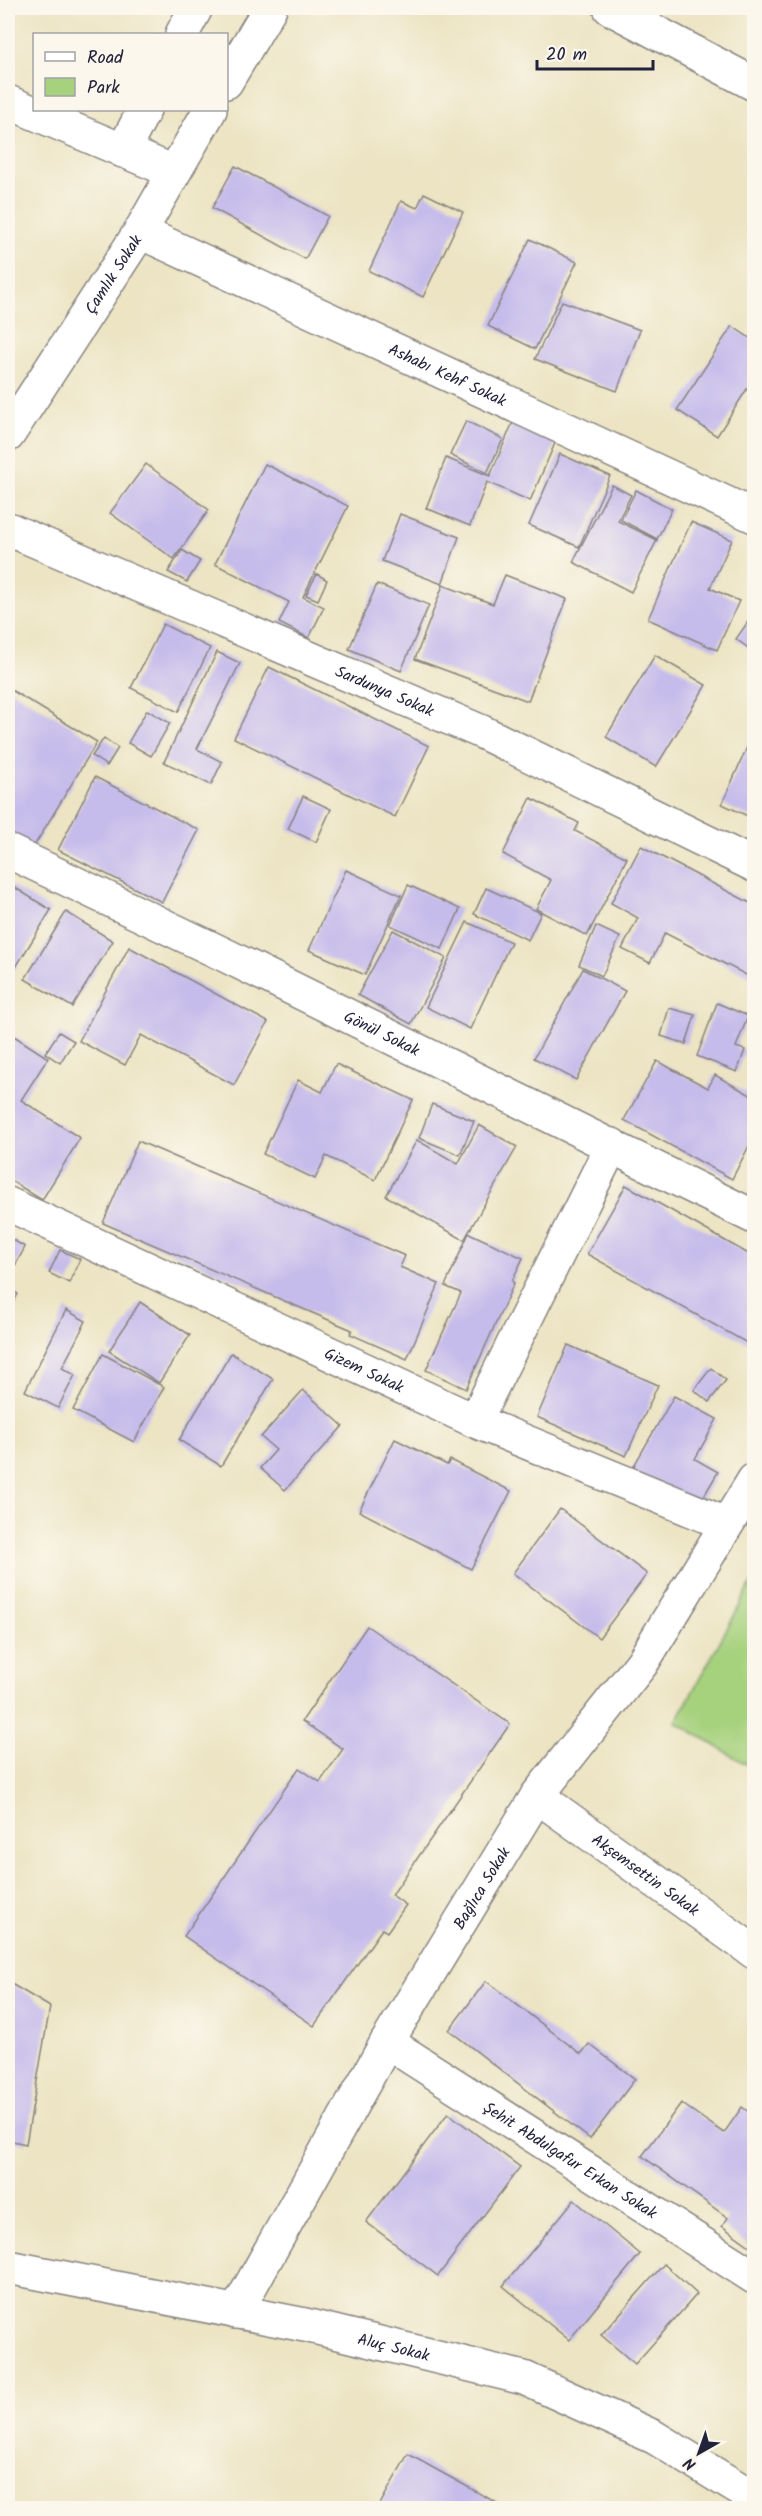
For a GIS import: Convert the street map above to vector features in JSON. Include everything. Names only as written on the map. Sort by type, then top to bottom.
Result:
[{"type":"street","points":[[183,33],[196,8]]},
{"type":"street","points":[[228,79],[270,8]]},
{"type":"street","points":[[610,8],[754,84]]},
{"type":"street","points":[[8,102],[174,172]]},
{"type":"street","points":[[123,151],[143,111]]},
{"type":"street","name":"Çamlık Sokak","points":[[8,435],[140,232],[209,111]]},
{"type":"street","name":"Ashabı Kehf Sokak","points":[[140,232],[754,516]]},
{"type":"street","name":"Sardunya Sokak","points":[[8,529],[482,732],[754,865]]},
{"type":"street","name":"Gönül Sokak","points":[[8,851],[238,961],[754,1217]]},
{"type":"street","points":[[475,1421],[612,1145]]},
{"type":"street","name":"Gizem Sokak","points":[[8,1204],[475,1421],[726,1524]]},
{"type":"street","name":"Bağlıca Sokak","points":[[236,2312],[387,2042],[537,1796],[642,1663],[754,1480]]},
{"type":"street","name":"Akşemsettin Sokak","points":[[537,1796],[754,1952]]},
{"type":"street","name":"Şehit Abdulgafur Erkan Sokak","points":[[387,2042],[754,2277]]},
{"type":"street","name":"Aluç Sokak","points":[[8,2267],[305,2325],[524,2378],[654,2437],[754,2498]]},
{"type":"green space","points":[[754,1579],[754,1769],[676,1722]]},
{"type":"building","points":[[235,166],[328,216],[305,259],[212,208]]},
{"type":"building","points":[[424,193],[463,212],[423,297],[369,271],[401,201],[417,208]]},
{"type":"building","points":[[530,239],[577,262],[535,349],[488,326]]},
{"type":"building","points":[[562,301],[640,330],[617,391],[535,359]]},
{"type":"building","points":[[732,326],[754,341],[754,378],[717,436],[677,410]]},
{"type":"building","points":[[516,415],[559,434],[530,501],[487,482],[470,526],[426,508],[446,458],[490,476]]},
{"type":"building","points":[[466,421],[503,439],[487,473],[450,455]]},
{"type":"building","points":[[560,454],[610,476],[579,547],[529,525]]},
{"type":"building","points":[[146,464],[209,510],[174,559],[110,513]]},
{"type":"building","points":[[265,464],[348,506],[303,597],[324,607],[309,638],[279,623],[289,602],[215,564]]},
{"type":"building","points":[[612,485],[631,495],[618,521],[657,540],[631,592],[573,562]]},
{"type":"building","points":[[636,490],[672,509],[657,539],[621,520]]},
{"type":"building","points":[[400,514],[459,537],[442,584],[382,561]]},
{"type":"building","points":[[691,522],[732,540],[710,588],[739,601],[717,650],[648,619]]},
{"type":"building","points":[[182,550],[200,561],[187,582],[168,572]]},
{"type":"building","points":[[317,574],[327,580],[318,600],[306,595]]},
{"type":"building","points":[[505,575],[567,599],[528,701],[415,659],[443,585],[493,604]]},
{"type":"building","points":[[377,584],[429,605],[401,671],[349,649]]},
{"type":"building","points":[[754,613],[754,652],[736,639]]},
{"type":"building","points":[[163,624],[210,648],[178,712],[131,688]]},
{"type":"building","points":[[217,652],[240,663],[197,749],[222,762],[211,785],[164,762]]},
{"type":"building","points":[[655,655],[706,685],[656,767],[606,737]]},
{"type":"building","points":[[269,667],[429,746],[395,817],[234,738]]},
{"type":"building","points":[[8,688],[97,742],[33,848],[8,833]]},
{"type":"building","points":[[147,710],[170,723],[151,756],[128,743]]},
{"type":"building","points":[[752,736],[754,737],[754,819],[722,804]]},
{"type":"building","points":[[104,738],[118,748],[107,766],[92,756]]},
{"type":"building","points":[[95,777],[199,830],[162,902],[58,850]]},
{"type":"building","points":[[303,796],[331,809],[316,842],[288,829]]},
{"type":"building","points":[[531,798],[579,823],[575,831],[627,858],[587,936],[536,909],[551,880],[503,854]]},
{"type":"building","points":[[641,846],[754,905],[754,979],[665,933],[650,963],[622,949],[638,918],[611,903]]},
{"type":"building","points":[[346,870],[401,895],[365,975],[309,950]]},
{"type":"building","points":[[8,885],[51,910],[8,980]]},
{"type":"building","points":[[408,885],[460,909],[442,949],[390,925]]},
{"type":"building","points":[[486,888],[541,913],[528,940],[474,914]]},
{"type":"building","points":[[66,912],[113,941],[72,1007],[25,979]]},
{"type":"building","points":[[467,922],[511,942],[470,1029],[426,1007]]},
{"type":"building","points":[[596,926],[620,937],[602,976],[579,965]]},
{"type":"building","points":[[393,930],[446,958],[411,1024],[358,995]]},
{"type":"building","points":[[129,947],[268,1022],[234,1085],[141,1035],[125,1065],[79,1041]]},
{"type":"building","points":[[583,969],[625,991],[576,1080],[534,1058]]},
{"type":"building","points":[[717,1003],[748,1016],[736,1047],[745,1050],[737,1072],[697,1056]]},
{"type":"building","points":[[669,1008],[695,1015],[686,1044],[661,1036]]},
{"type":"building","points":[[59,1032],[74,1041],[60,1063],[45,1053]]},
{"type":"building","points":[[14,1036],[48,1058],[21,1100],[80,1138],[42,1200],[8,1179],[8,1046]]},
{"type":"building","points":[[657,1061],[708,1088],[715,1075],[754,1097],[754,1136],[732,1179],[624,1120]]},
{"type":"building","points":[[336,1064],[413,1100],[375,1180],[326,1156],[315,1179],[263,1154],[298,1080],[322,1092]]},
{"type":"building","points":[[432,1104],[474,1121],[460,1155],[419,1138]]},
{"type":"building","points":[[479,1125],[517,1147],[464,1240],[386,1196],[417,1140],[458,1164]]},
{"type":"building","points":[[138,1141],[405,1256],[400,1267],[439,1284],[407,1359],[350,1334],[352,1330],[103,1223]]},
{"type":"building","points":[[626,1185],[754,1257],[754,1330],[747,1343],[587,1254]]},
{"type":"building","points":[[469,1233],[523,1258],[466,1389],[426,1370],[461,1293],[445,1286]]},
{"type":"building","points":[[8,1237],[25,1247],[8,1279]]},
{"type":"building","points":[[60,1250],[80,1259],[69,1283],[49,1273]]},
{"type":"building","points":[[8,1289],[18,1294],[8,1312]]},
{"type":"building","points":[[140,1302],[190,1335],[159,1383],[109,1351]]},
{"type":"building","points":[[66,1310],[86,1321],[62,1368],[75,1375],[58,1408],[25,1391]]},
{"type":"building","points":[[568,1345],[658,1385],[626,1456],[537,1417]]},
{"type":"building","points":[[231,1353],[273,1379],[221,1466],[179,1440]]},
{"type":"building","points":[[103,1354],[164,1387],[134,1442],[73,1410]]},
{"type":"building","points":[[711,1368],[726,1380],[709,1402],[694,1390]]},
{"type":"building","points":[[303,1390],[343,1426],[285,1490],[260,1468],[276,1450],[261,1437]]},
{"type":"building","points":[[674,1396],[717,1419],[695,1459],[718,1472],[697,1508],[631,1471]]},
{"type":"building","points":[[395,1439],[447,1465],[450,1460],[511,1491],[471,1569],[359,1511]]},
{"type":"building","points":[[560,1509],[647,1574],[599,1638],[513,1573]]},
{"type":"building","points":[[367,1626],[510,1724],[392,1895],[406,1905],[387,1932],[382,1929],[314,2026],[184,1936],[299,1768],[320,1782],[343,1749],[302,1721]]},
{"type":"building","points":[[486,1981],[581,2054],[589,2044],[635,2079],[590,2139],[449,2030]]},
{"type":"building","points":[[8,1982],[50,2007],[26,2144],[8,2140]]},
{"type":"building","points":[[681,2103],[724,2133],[742,2107],[754,2116],[754,2249],[722,2226],[728,2218],[642,2156]]},
{"type":"building","points":[[448,2113],[520,2167],[438,2276],[366,2222]]},
{"type":"building","points":[[574,2200],[640,2254],[569,2340],[503,2286]]},
{"type":"building","points":[[664,2264],[697,2294],[635,2364],[601,2335]]},
{"type":"building","points":[[408,2454],[506,2508],[378,2508]]}]
